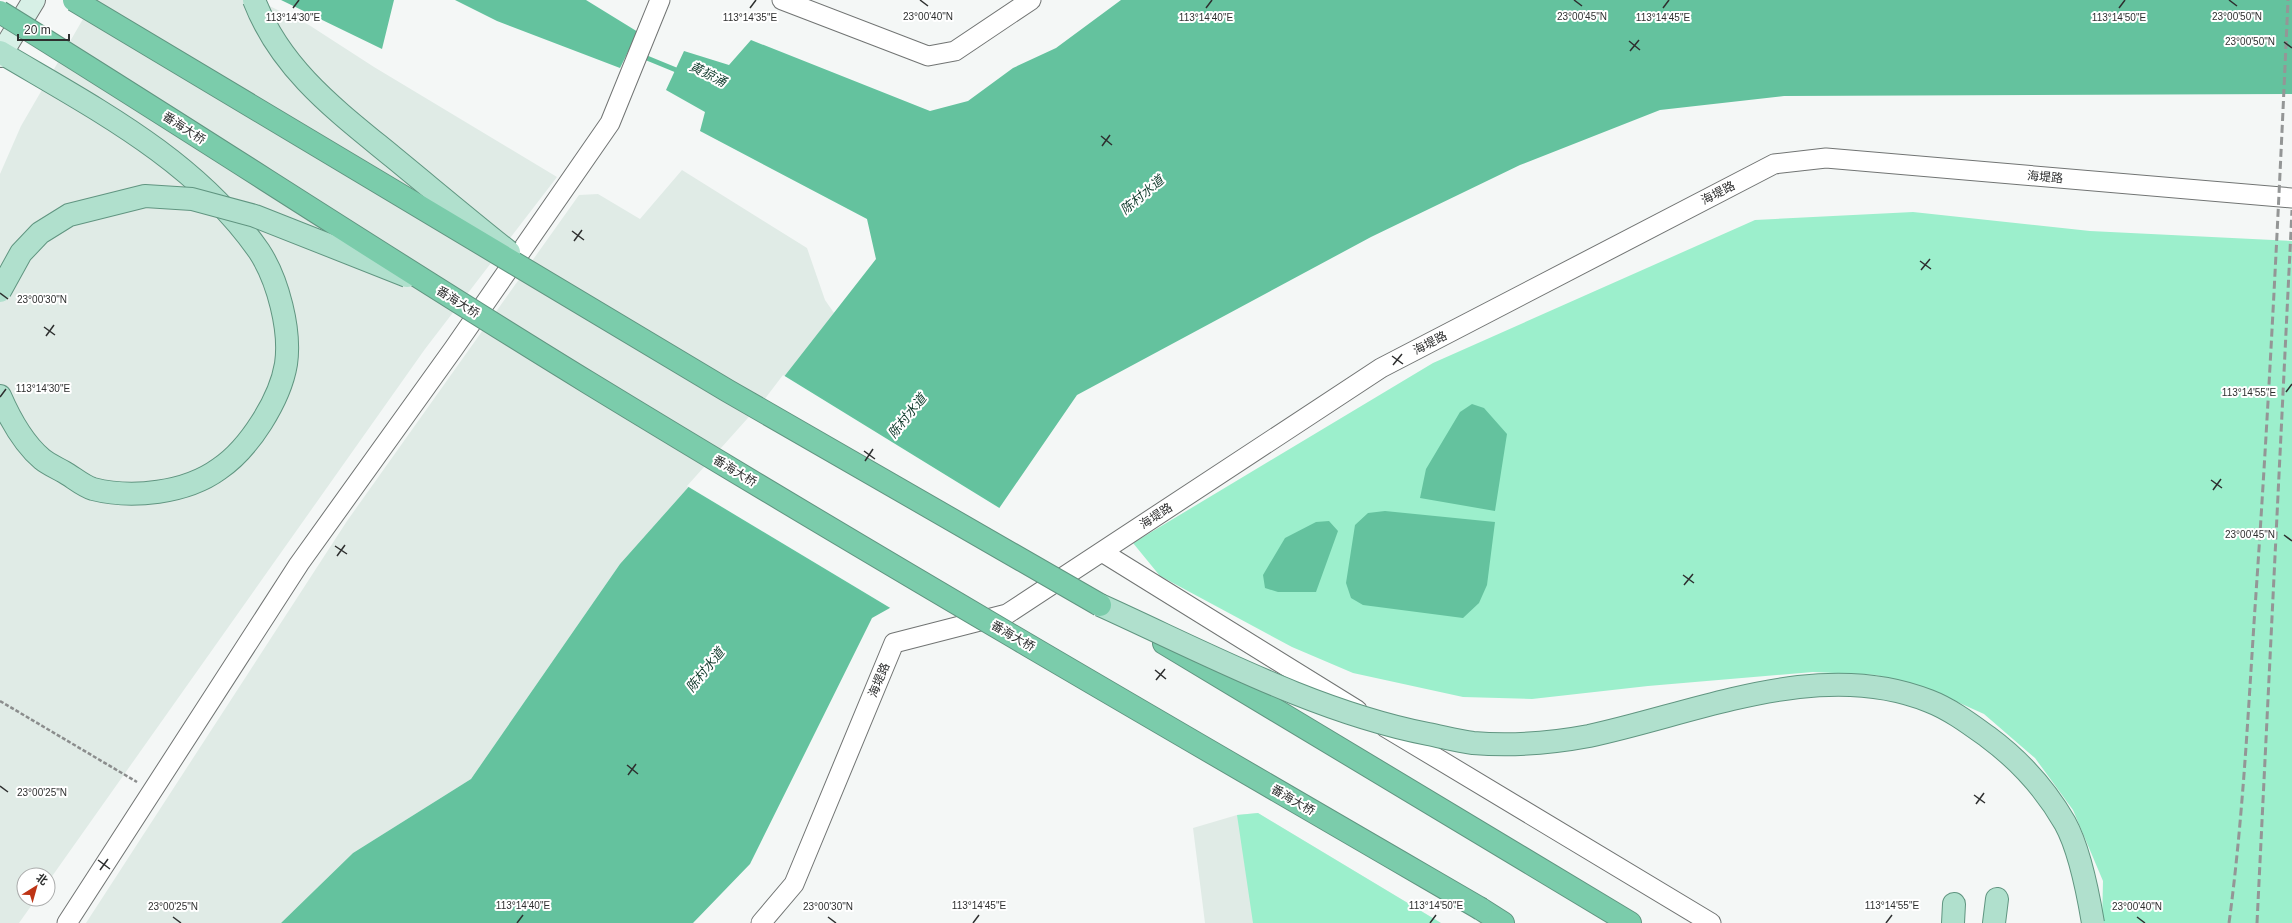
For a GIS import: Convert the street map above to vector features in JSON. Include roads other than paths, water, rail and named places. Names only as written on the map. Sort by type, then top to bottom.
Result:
[{"type":"highway","points":[[74,0],[728,391],[1100,604],[1515,856],[1630,923]]},
{"type":"highway","name":"番海大桥","points":[[0,12],[428,284],[891,565],[1503,923]]},
{"type":"main road","points":[[0,396],[14,425],[42,459],[92,488],[140,494],[184,488],[219,469],[252,437],[272,405],[286,364],[285,325],[277,287],[260,254],[240,226],[194,178],[133,132],[0,54],[34,0]]},
{"type":"main road","points":[[254,0],[273,39],[304,81],[348,120],[552,287]]},
{"type":"main road","points":[[0,291],[21,253],[40,233],[69,215],[145,196],[192,199],[255,216],[428,284]]},
{"type":"main road","points":[[1100,604],[1296,693],[1358,716],[1412,731],[1472,742],[1527,744],[1587,736],[1742,698],[1801,687],[1839,684],[1880,687],[1930,701],[1969,722],[2006,750],[2037,782],[2066,824],[2086,881],[2093,923]]},
{"type":"street","points":[[67,923],[299,564],[458,342],[610,123],[660,0]]},
{"type":"street","points":[[782,0],[928,56],[955,51],[1031,0]]},
{"type":"street","name":"海堤路","points":[[761,923],[794,884],[894,643],[1007,614],[1381,368],[1774,164],[1826,158],[2292,198]]},
{"type":"street","points":[[1102,552],[1448,766],[1711,923]]},
{"type":"water","points":[[281,0],[394,0],[382,49]]},
{"type":"water","points":[[455,0],[586,0],[638,32],[620,68],[497,21]]},
{"type":"water","name":"陈村水道","points":[[1121,0],[2292,0],[2292,94],[1784,96],[1660,110],[1520,165],[1371,237],[1077,395],[956,571],[872,618],[750,864],[693,923],[281,923],[353,853],[471,779],[620,564],[765,401],[876,259],[867,219],[700,131],[705,112],[666,90],[684,51],[729,65],[751,40],[930,111],[968,101],[1013,68],[1056,48]]},
{"type":"water","points":[[1472,404],[1484,408],[1507,434],[1495,511],[1420,498],[1426,469],[1460,412]]},
{"type":"water","points":[[1385,511],[1495,522],[1487,585],[1479,603],[1463,618],[1363,605],[1351,598],[1346,583],[1355,525],[1368,513]]},
{"type":"water","points":[[1329,521],[1338,531],[1316,592],[1278,592],[1265,588],[1263,575],[1285,538],[1316,522]]},
{"type":"waterway","name":"黄猄涌","points":[[642,56],[681,72]]},
{"type":"railway","points":[[2229,923],[2242,805],[2260,532],[2288,0]]},
{"type":"railway","points":[[2257,923],[2292,210]]}]
